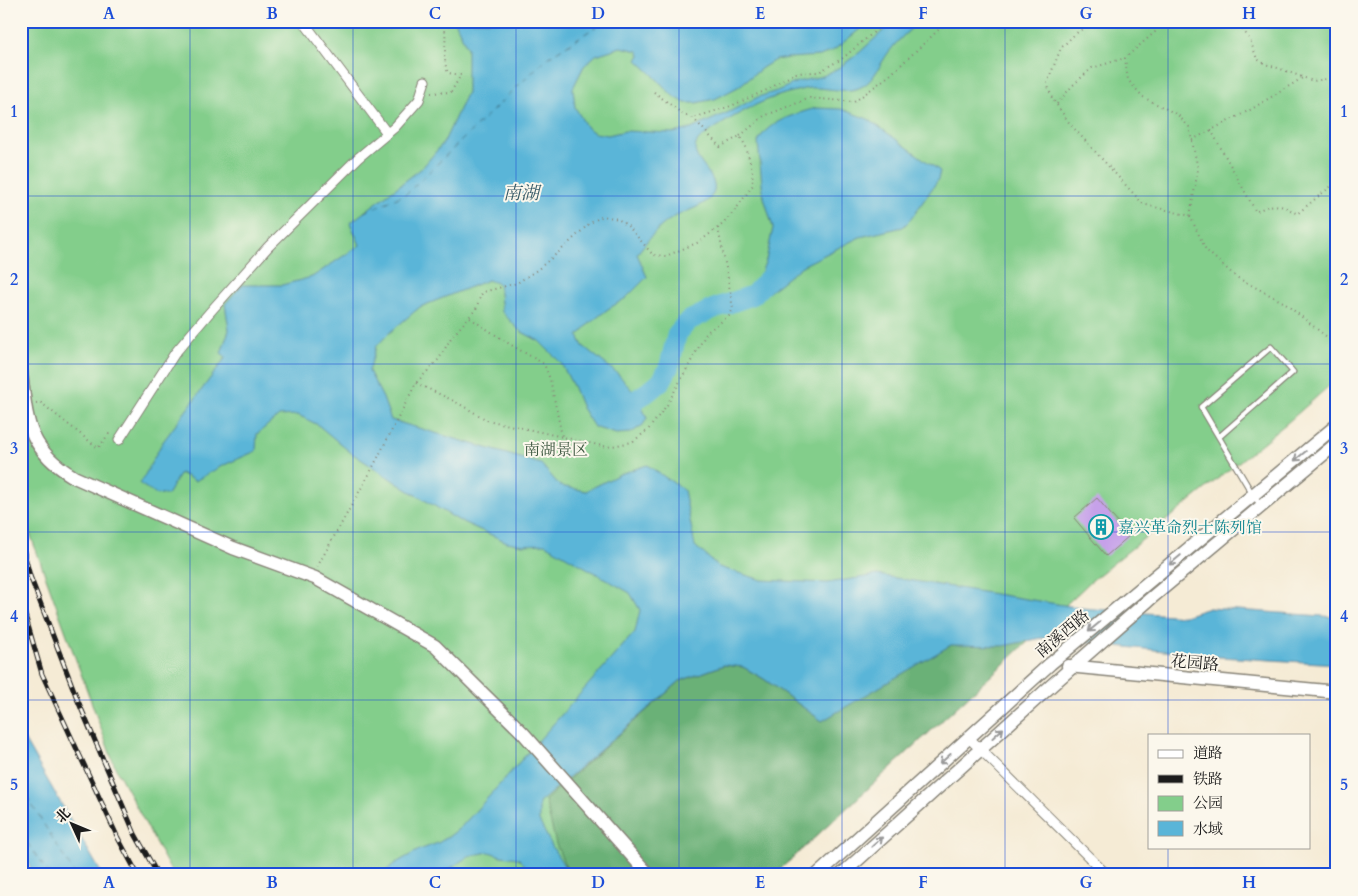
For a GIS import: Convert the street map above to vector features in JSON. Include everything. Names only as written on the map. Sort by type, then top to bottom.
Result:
[{"type":"main road","points":[[21,372],[30,429],[47,457],[64,472],[233,548],[312,577],[435,646],[523,734],[649,875]]},
{"type":"main road","name":"南溪西路","points":[[817,875],[1055,661],[1337,425]]},
{"type":"main road","name":"南溪西路","points":[[841,875],[1073,667],[1337,443]]},
{"type":"main road","name":"花园路","points":[[1055,661],[1073,667],[1337,692]]},
{"type":"street","points":[[303,21],[388,133]]},
{"type":"street","points":[[119,440],[175,353],[268,247],[358,158],[395,127],[419,100],[425,81]]},
{"type":"street","points":[[969,738],[1106,875]]},
{"type":"lane","points":[[1219,437],[1293,372],[1271,347],[1201,408],[1262,507]]},
{"type":"path","points":[[421,93],[451,92],[461,75],[448,73],[445,66],[446,28],[443,21]]},
{"type":"path","points":[[693,118],[731,106],[768,89],[795,73],[819,72],[843,58],[887,21]]},
{"type":"path","points":[[654,92],[684,115],[693,118],[720,147],[740,136],[764,116],[810,98],[854,102],[890,75],[948,21]]},
{"type":"path","points":[[1094,21],[1075,34],[1061,48],[1047,83],[1052,98],[1070,124],[1143,204],[1190,216]]},
{"type":"path","points":[[1057,104],[1072,86],[1092,68],[1125,58],[1155,32],[1156,21]]},
{"type":"path","points":[[1237,21],[1250,40],[1257,59],[1265,64],[1313,81],[1334,78]]},
{"type":"path","points":[[1125,58],[1128,80],[1144,97],[1178,115],[1189,127],[1198,169],[1190,216],[1206,250],[1236,277],[1282,302],[1337,345]]},
{"type":"path","points":[[1192,140],[1250,110],[1304,77]]},
{"type":"path","points":[[1211,130],[1256,212],[1273,205],[1288,208],[1297,214],[1337,182]]},
{"type":"path","points":[[312,577],[416,383],[439,359],[451,338],[470,318],[476,309],[481,295],[484,292],[518,283],[537,270],[590,223],[602,216],[618,219],[629,227],[653,255],[666,256],[699,242],[723,224],[752,185],[752,169],[746,147],[740,136]]},
{"type":"path","points":[[416,383],[456,402],[487,420],[608,447],[632,442],[648,430],[667,406],[707,332],[729,316],[732,309],[718,228]]},
{"type":"path","points":[[21,318],[29,317]]},
{"type":"path","points":[[470,318],[544,364],[550,379],[562,436]]},
{"type":"path","points":[[31,403],[40,402],[98,448],[109,434],[119,440]]},
{"type":"green space","name":"南湖景区","points":[[21,21],[1337,21],[1337,379],[1287,423],[1090,582],[774,875],[173,875],[115,767],[21,509]]},
{"type":"green space","points":[[953,638],[1032,638],[774,875],[569,875],[556,844],[545,800],[680,681],[724,665],[743,667],[764,679],[822,721]]},
{"type":"water","name":"南湖","points":[[455,21],[870,21],[834,50],[820,56],[775,60],[738,87],[715,99],[696,103],[685,103],[672,95],[637,60],[640,55],[638,51],[621,47],[596,55],[584,66],[573,88],[575,107],[587,128],[595,133],[608,135],[625,131],[673,133],[691,129],[758,97],[797,82],[823,76],[840,67],[860,52],[894,21],[920,21],[895,44],[874,75],[863,86],[851,90],[809,88],[776,97],[729,119],[703,136],[696,145],[695,152],[712,179],[713,194],[700,206],[676,216],[661,226],[637,254],[647,277],[626,298],[589,324],[578,336],[583,346],[618,374],[637,396],[647,418],[643,425],[631,433],[616,434],[594,427],[582,408],[561,363],[539,341],[520,331],[502,312],[499,284],[488,280],[420,307],[388,334],[376,347],[369,371],[383,398],[391,420],[541,464],[560,486],[586,491],[620,474],[647,465],[684,490],[695,546],[719,567],[762,580],[827,583],[877,575],[1082,608],[1184,616],[1209,608],[1337,617],[1337,664],[1220,657],[1042,638],[1003,646],[951,645],[822,721],[764,679],[743,667],[724,665],[680,681],[539,803],[539,821],[570,875],[535,875],[518,858],[489,852],[469,856],[440,875],[381,875],[394,864],[419,850],[438,843],[461,827],[635,632],[640,610],[630,593],[545,544],[523,545],[507,542],[458,520],[350,452],[318,425],[298,415],[279,416],[257,434],[256,451],[222,466],[195,481],[180,473],[167,495],[155,494],[140,484],[162,443],[226,357],[221,353],[229,330],[225,304],[242,285],[282,285],[312,277],[360,245],[350,223],[422,168],[444,142],[467,92],[467,48]]},
{"type":"water","points":[[816,108],[841,109],[868,119],[940,171],[938,180],[911,219],[903,227],[860,237],[802,266],[768,293],[756,286],[766,260],[773,228],[763,194],[758,142],[768,129],[783,119]]},
{"type":"water","points":[[21,734],[103,875],[35,875],[21,852]]},
{"type":"building","name":"嘉兴革命烈士陈列馆","points":[[1097,498],[1129,536],[1106,556],[1074,518]]},
{"type":"waterway","points":[[617,411],[649,391],[662,380],[669,367],[677,334],[688,321],[713,309],[753,295],[778,268]]},
{"type":"ferry route","points":[[364,212],[406,194],[547,58],[605,21]]},
{"type":"ferry route","points":[[21,787],[75,875]]},
{"type":"ferry route","points":[[21,834],[50,875]]},
{"type":"railway","points":[[21,540],[30,576],[78,701],[135,834],[158,875]]},
{"type":"railway","points":[[21,601],[42,674],[118,838],[138,875]]},
{"type":"place","name":"嘉兴革命烈士陈列馆","points":[[1101,527]]}]
